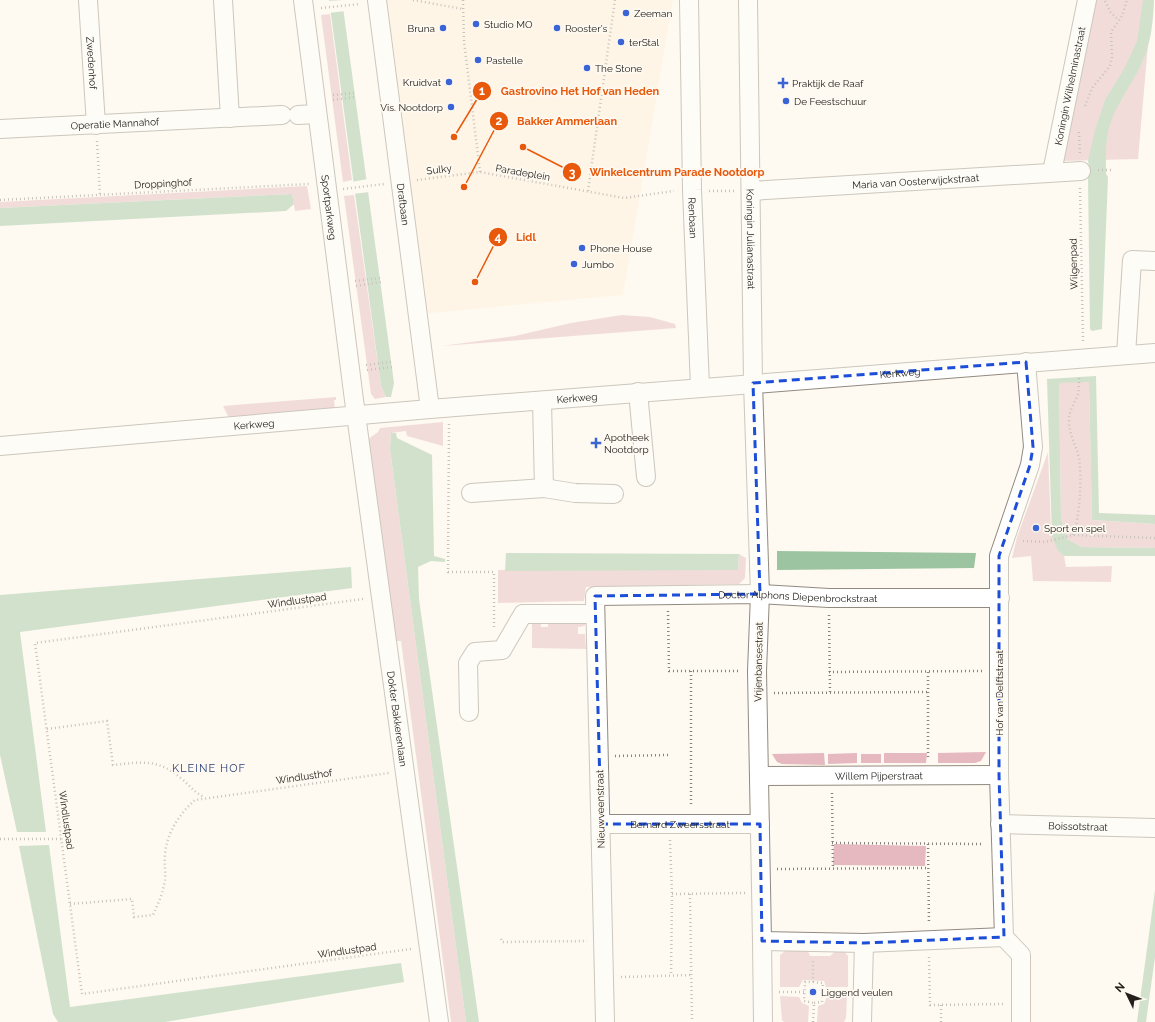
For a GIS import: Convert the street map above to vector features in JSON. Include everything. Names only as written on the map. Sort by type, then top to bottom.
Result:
[{"type":"street","name":"Zwedenhof","points":[[88,0],[96,125]]},
{"type":"street","points":[[223,0],[230,118]]},
{"type":"street","name":"Sportparkweg","points":[[302,0],[356,415]]},
{"type":"street","name":"Drafbaan","points":[[377,0],[430,409]]},
{"type":"street","name":"Renbaan","points":[[689,0],[692,190],[700,387]]},
{"type":"street","name":"Koningin Julianastraat","points":[[748,0],[753,383]]},
{"type":"street","name":"Koningin Wilhelminastraat","points":[[1052,172],[1087,0]]},
{"type":"street","name":"Operatie Mannahof","points":[[0,129],[316,114]]},
{"type":"street","name":"Maria van Oosterwijckstraat","points":[[751,191],[1080,171]]},
{"type":"street","points":[[1126,355],[1132,260],[1155,261]]},
{"type":"street","name":"Kerkweg","points":[[0,446],[449,407],[1155,353]]},
{"type":"street","name":"Hof van Delftstraat","points":[[1004,937],[998,775],[999,556],[1030,465],[1033,447],[1026,362]]},
{"type":"street","name":"Vrijenbansestraat","points":[[753,383],[760,594],[757,671],[763,1022]]},
{"type":"street","points":[[638,392],[646,477]]},
{"type":"street","points":[[542,401],[544,488]]},
{"type":"street","name":"Dokter Bakkerenlaan","points":[[356,415],[440,1022]]},
{"type":"street","points":[[471,493],[544,488],[576,493],[614,494]]},
{"type":"street","name":"Doctor Alphons Diepenbrockstraat","points":[[595,596],[760,594],[829,598],[1000,598]]},
{"type":"street","name":"Nieuwveenstraat","points":[[595,596],[605,1022]]},
{"type":"street","points":[[469,712],[468,662],[475,652],[502,650],[523,614],[595,614]]},
{"type":"street","name":"Willem Pijperstraat","points":[[759,776],[998,775]]},
{"type":"street","name":"Bernard Zweersstraat","points":[[601,824],[760,824]]},
{"type":"street","name":"Boissotstraat","points":[[1000,824],[1155,828]]},
{"type":"street","points":[[762,940],[864,942],[1004,937],[1021,955],[1021,1022]]},
{"type":"street","points":[[862,1022],[864,942]]},
{"type":"path","points":[[413,0],[463,10]]},
{"type":"path","points":[[463,0],[464,41],[480,172]]},
{"type":"path","points":[[588,191],[615,0]]},
{"type":"path","points":[[1105,0],[1111,12],[1119,20]]},
{"type":"path","points":[[1083,112],[1092,88],[1110,66],[1112,57],[1111,32],[1119,20],[1127,0]]},
{"type":"path","points":[[322,8],[346,5]]},
{"type":"path","points":[[339,95],[355,93]]},
{"type":"path","points":[[340,99],[356,97]]},
{"type":"path","points":[[96,125],[100,195]]},
{"type":"path","name":"Wilgenpad","points":[[1079,128],[1083,358]]},
{"type":"path","name":"Sulky","points":[[400,182],[480,172]]},
{"type":"path","name":"Paradeplein","points":[[480,172],[624,198],[667,191],[751,191]]},
{"type":"path","name":"Droppinghof","points":[[0,200],[326,183]]},
{"type":"path","points":[[347,189],[370,186]]},
{"type":"path","points":[[365,280],[380,278]]},
{"type":"path","points":[[365,284],[381,282]]},
{"type":"path","points":[[376,364],[392,362]]},
{"type":"path","points":[[376,369],[392,367]]},
{"type":"path","points":[[1072,535],[1076,528],[1079,508],[1079,460],[1076,445],[1070,435],[1069,418],[1078,394],[1079,375]]},
{"type":"path","points":[[449,407],[448,572],[494,572],[494,651]]},
{"type":"path","points":[[1005,536],[1022,541],[1045,542],[1072,535],[1155,538]]},
{"type":"path","points":[[668,595],[669,671],[757,671]]},
{"type":"path","points":[[829,598],[830,692]]},
{"type":"path","name":"Windlustpad","points":[[353,600],[36,643],[82,994],[404,950]]},
{"type":"path","points":[[690,671],[691,824]]},
{"type":"path","points":[[829,672],[999,671]]},
{"type":"path","points":[[928,672],[928,776]]},
{"type":"path","points":[[758,693],[928,692]]},
{"type":"path","points":[[47,729],[107,721],[113,765],[139,762],[158,764],[171,770],[196,794],[205,798]]},
{"type":"path","points":[[599,757],[669,755]]},
{"type":"path","name":"Windlusthof","points":[[70,904],[132,899],[134,917],[153,915],[161,897],[165,879],[165,854],[173,827],[185,809],[195,800],[405,770]]},
{"type":"path","points":[[832,776],[833,869]]},
{"type":"path","points":[[669,823],[672,894],[671,976]]},
{"type":"path","points":[[0,839],[61,839]]},
{"type":"path","points":[[832,843],[1001,844]]},
{"type":"path","points":[[928,844],[930,1005],[1021,1004]]},
{"type":"path","points":[[761,870],[928,868]]},
{"type":"path","points":[[672,894],[761,893]]},
{"type":"path","points":[[690,894],[692,1022]]},
{"type":"path","points":[[500,939],[502,942],[604,941]]},
{"type":"path","points":[[813,958],[813,982]]},
{"type":"path","points":[[604,978],[691,975]]},
{"type":"path","points":[[805,982],[823,983],[822,992],[822,1002],[804,1001],[805,982]]},
{"type":"path","points":[[763,992],[805,992]]},
{"type":"path","points":[[822,992],[862,992]]},
{"type":"path","points":[[813,1022],[814,1002]]},
{"type":"path","points":[[941,1005],[941,1022]]},
{"type":"highlighted area","points":[[1026,362],[1033,447],[1030,465],[999,556],[999,775],[1004,937],[864,943],[762,941],[760,824],[601,824],[595,596],[760,594],[753,383]]},
{"type":"shaded area","points":[[329,0],[342,0],[394,383],[391,397],[386,397],[381,386]]},
{"type":"shaded area","points":[[380,0],[673,0],[623,295],[421,314]]},
{"type":"shaded area","points":[[1095,0],[1152,0],[1138,159],[1062,161]]},
{"type":"shaded area","points":[[1143,0],[1154,0],[1149,42],[1141,65],[1113,117],[1107,137],[1106,174],[1108,177],[1102,329],[1092,331],[1090,329],[1088,178],[1090,174],[1088,161],[1095,130],[1105,100],[1124,69],[1137,41]]},
{"type":"shaded area","points":[[330,14],[352,180],[343,182],[321,15]]},
{"type":"shaded area","points":[[307,186],[311,209],[295,211],[292,194],[0,208],[0,202]]},
{"type":"shaded area","points":[[292,194],[294,204],[286,211],[0,226],[0,208]]},
{"type":"shaded area","points":[[354,195],[381,386],[386,397],[375,399],[371,394],[344,196]]},
{"type":"shaded area","points":[[622,315],[650,317],[675,324],[676,328],[442,346],[515,336],[571,323]]},
{"type":"shaded area","points":[[1096,376],[1099,513],[1155,515],[1155,524],[1092,520],[1089,382],[1059,383],[1061,518],[1067,539],[1082,547],[1155,548],[1155,556],[1064,556],[1058,551],[1052,537],[1047,379]]},
{"type":"shaded area","points":[[1089,381],[1092,520],[1155,524],[1155,548],[1082,547],[1067,539],[1061,518],[1059,383]]},
{"type":"shaded area","points":[[336,397],[336,400],[334,400],[335,409],[229,418],[223,406]]},
{"type":"shaded area","points":[[443,422],[443,446],[407,436],[406,431],[391,433],[390,449],[466,1022],[451,1022],[401,641],[395,641],[367,440],[378,432],[380,428]]},
{"type":"shaded area","points":[[391,433],[396,433],[397,438],[432,455],[434,556],[445,559],[445,562],[431,561],[418,567],[419,599],[479,1022],[466,1022],[390,449]]},
{"type":"shaded area","points":[[1048,452],[1051,527],[1058,551],[1064,556],[1066,567],[1112,566],[1111,582],[1033,581],[1031,556],[1012,558],[1017,537]]},
{"type":"shaded area","points":[[777,551],[976,553],[974,568],[777,570]]},
{"type":"shaded area","points":[[506,553],[739,554],[738,570],[505,571]]},
{"type":"shaded area","points":[[739,554],[746,558],[745,578],[739,584],[586,587],[584,601],[498,603],[498,570],[738,570]]},
{"type":"shaded area","points":[[351,567],[352,588],[20,632],[46,832],[17,832],[0,755],[0,595]]},
{"type":"shaded area","points":[[585,618],[585,626],[578,627],[578,634],[585,634],[586,649],[532,648],[532,620],[541,620],[541,627],[548,627],[548,620]]},
{"type":"shaded area","points":[[986,752],[981,761],[975,763],[938,763],[938,753]]},
{"type":"shaded area","points":[[824,753],[825,765],[782,764],[777,762],[772,754]]},
{"type":"shaded area","points":[[857,753],[857,763],[828,764],[828,754]]},
{"type":"shaded area","points":[[884,753],[927,753],[926,763],[884,763]]},
{"type":"shaded area","points":[[861,754],[881,754],[881,763],[861,763]]},
{"type":"shaded area","points":[[834,844],[926,846],[925,866],[833,865]]},
{"type":"shaded area","points":[[49,845],[70,1007],[401,963],[404,982],[165,1022],[58,1022],[53,1014],[19,846]]},
{"type":"shaded area","points":[[1155,890],[1155,957],[1146,1022],[1137,1022]]},
{"type":"shaded area","points":[[837,950],[844,951],[848,956],[848,987],[826,987],[824,981],[803,980],[799,987],[780,987],[780,955],[785,951],[808,951],[810,956],[830,956]]},
{"type":"shaded area","points":[[847,995],[846,1018],[844,1022],[817,1022],[818,1006],[824,1004],[827,996]]},
{"type":"shaded area","points":[[780,996],[799,997],[802,1003],[809,1006],[808,1022],[784,1022],[782,1020]]},
{"type":"pier","points":[[344,0],[346,11],[328,13],[327,1]]},
{"type":"pier","points":[[368,179],[370,192],[352,194],[351,182]]},
{"type":"place","name":"Zeeman","points":[[626,13]]},
{"type":"place","name":"Studio MO","points":[[476,24]]},
{"type":"place","name":"Bruna","points":[[443,28]]},
{"type":"place","name":"Rooster's","points":[[557,28]]},
{"type":"place","name":"terStal","points":[[621,42]]},
{"type":"place","name":"Pastelle","points":[[478,60]]},
{"type":"place","name":"The Stone","points":[[587,68]]},
{"type":"place","name":"Kruidvat","points":[[449,82]]},
{"type":"place","name":"Praktijk de Raaf","points":[[783,83]]},
{"type":"place","name":"De Feestschuur","points":[[786,101]]},
{"type":"place","name":"Vis. Nootdorp","points":[[451,107]]},
{"type":"place","name":"Gastrovino Het Hof van Heden","points":[[454,137]]},
{"type":"place","name":"Winkelcentrum Parade Nootdorp","points":[[523,147]]},
{"type":"place","name":"Bakker Ammerlaan","points":[[464,187]]},
{"type":"place","name":"Phone House","points":[[582,248]]},
{"type":"place","name":"Jumbo","points":[[574,264]]},
{"type":"place","name":"Lidl","points":[[475,282]]},
{"type":"place","name":"Apotheek Nootdorp","points":[[596,443]]},
{"type":"place","name":"Sport en spel","points":[[1036,528]]},
{"type":"place","name":"Liggend veulen","points":[[813,992]]},
{"type":"district","name":"KLEINE HOF","points":[[209,768]]}]
